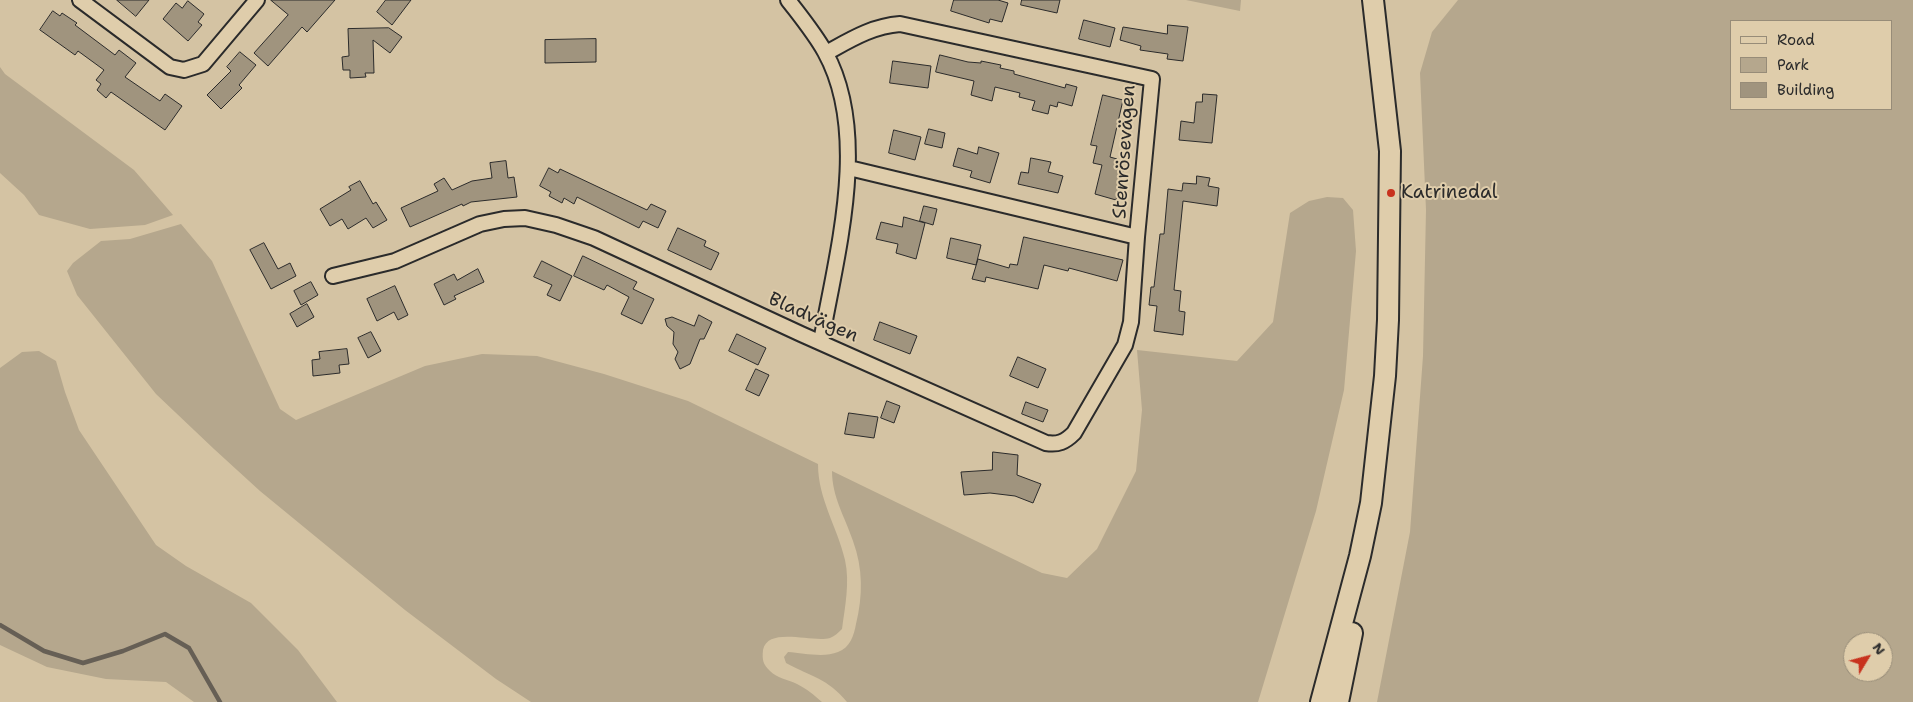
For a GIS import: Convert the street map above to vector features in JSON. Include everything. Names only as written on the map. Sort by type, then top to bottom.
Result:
[{"type":"main road","points":[[1321,702],[1360,556],[1371,503],[1385,376],[1389,301],[1390,151],[1373,0]]},
{"type":"main road","points":[[1338,702],[1354,620],[1360,556]]},
{"type":"street","points":[[80,0],[170,66],[184,70],[203,64],[257,0]]},
{"type":"street","points":[[788,0],[826,53],[841,96],[848,146],[849,168],[821,342]]},
{"type":"street","name":"Stenrösevägen","points":[[826,53],[870,30],[886,25],[900,24],[1152,79],[1137,237],[849,168]]},
{"type":"street","name":"Bladvägen","points":[[334,276],[395,261],[480,224],[504,218],[526,218],[556,225],[594,238],[1046,443],[1062,443],[1074,433],[1126,345],[1131,322],[1137,237]]},
{"type":"green space","points":[[1186,0],[1241,0],[1240,11]]},
{"type":"green space","points":[[1458,0],[1913,0],[1913,702],[1377,702],[1410,532],[1423,356],[1426,210],[1420,73],[1432,32]]},
{"type":"green space","points":[[0,67],[5,74],[134,170],[173,215],[145,225],[90,229],[39,215],[24,195],[0,173]]},
{"type":"green space","points":[[1327,197],[1343,198],[1353,210],[1356,251],[1344,390],[1316,511],[1258,702],[847,702],[826,683],[786,663],[784,657],[788,652],[820,655],[832,654],[846,647],[853,637],[861,593],[859,561],[834,490],[832,471],[1042,573],[1067,578],[1097,549],[1136,471],[1142,410],[1137,350],[1237,361],[1273,322],[1290,213],[1309,201]]},
{"type":"green space","points":[[181,224],[212,261],[280,409],[296,420],[425,366],[482,354],[537,356],[604,374],[688,401],[818,464],[824,501],[845,560],[847,577],[842,629],[830,638],[782,637],[773,639],[767,643],[763,650],[763,657],[764,664],[773,673],[801,686],[822,702],[531,702],[496,679],[405,610],[260,491],[214,449],[156,394],[77,295],[67,271],[73,263],[101,241],[130,239]]},
{"type":"green space","points":[[39,351],[56,361],[79,430],[156,545],[186,566],[251,603],[298,650],[337,702],[194,702],[166,682],[106,679],[47,667],[0,645],[0,368],[22,352]]},
{"type":"building","points":[[117,0],[149,0],[136,16]]},
{"type":"building","points":[[271,0],[335,0],[307,32],[302,27],[268,66],[254,53],[288,15]]},
{"type":"building","points":[[386,0],[411,0],[392,25],[377,12]]},
{"type":"building","points":[[954,0],[998,0],[1008,3],[1002,22],[990,19],[989,23],[951,11]]},
{"type":"building","points":[[1022,0],[1060,0],[1057,13],[1021,5]]},
{"type":"building","points":[[188,1],[204,14],[198,22],[202,25],[188,41],[163,19],[176,3],[182,8]]},
{"type":"building","points":[[53,11],[60,16],[62,13],[77,23],[75,25],[115,55],[119,50],[136,63],[125,77],[160,101],[165,94],[182,106],[165,130],[111,92],[106,98],[97,90],[101,84],[96,80],[104,70],[78,51],[75,55],[40,30]]},
{"type":"building","points":[[1084,20],[1115,28],[1110,47],[1079,39]]},
{"type":"building","points":[[1168,25],[1188,27],[1183,61],[1167,59],[1168,54],[1140,50],[1141,46],[1120,40],[1123,27],[1167,34]]},
{"type":"building","points":[[389,28],[402,37],[390,53],[373,40],[374,73],[365,73],[366,77],[350,78],[350,70],[343,70],[342,57],[349,56],[348,29]]},
{"type":"building","points":[[596,39],[596,62],[545,63],[545,40]]},
{"type":"building","points":[[240,52],[256,65],[239,85],[242,88],[221,109],[207,95],[231,71],[227,67]]},
{"type":"building","points":[[940,55],[968,62],[981,63],[981,61],[1001,65],[1000,68],[1014,71],[1014,74],[1065,88],[1066,84],[1077,87],[1072,106],[1058,102],[1057,107],[1050,105],[1048,114],[1032,110],[1035,101],[1019,97],[1020,93],[995,87],[992,101],[971,95],[974,81],[936,72]]},
{"type":"building","points":[[893,61],[931,66],[928,88],[890,83]]},
{"type":"building","points":[[1203,94],[1217,95],[1212,143],[1179,140],[1181,121],[1194,123],[1196,102],[1202,102]]},
{"type":"building","points":[[1103,95],[1123,100],[1110,157],[1117,159],[1115,168],[1123,171],[1116,200],[1095,194],[1102,165],[1093,163],[1097,146],[1091,145]]},
{"type":"building","points":[[929,129],[945,133],[942,148],[925,144]]},
{"type":"building","points":[[894,130],[921,137],[915,160],[889,153]]},
{"type":"building","points":[[979,147],[999,153],[990,183],[970,177],[972,171],[953,166],[958,148],[977,154]]},
{"type":"building","points":[[1031,158],[1051,162],[1048,172],[1063,176],[1058,193],[1018,184],[1021,172],[1028,173]]},
{"type":"building","points":[[506,161],[508,178],[514,177],[517,197],[471,202],[463,206],[462,204],[410,227],[401,208],[438,191],[434,184],[444,178],[452,190],[472,181],[492,178],[490,163]]},
{"type":"building","points":[[549,168],[558,173],[560,169],[647,210],[651,204],[666,211],[658,228],[643,221],[639,228],[577,197],[574,204],[564,198],[562,203],[549,196],[551,192],[540,186]]},
{"type":"building","points":[[1197,176],[1210,178],[1208,186],[1219,188],[1217,206],[1183,201],[1174,290],[1181,291],[1179,311],[1185,312],[1183,335],[1154,331],[1157,306],[1149,305],[1151,287],[1154,287],[1160,234],[1164,234],[1168,189],[1182,191],[1183,183],[1196,184]]},
{"type":"building","points":[[360,181],[373,204],[376,202],[387,220],[373,228],[366,218],[348,229],[342,219],[330,226],[320,209],[351,190],[349,187]]},
{"type":"building","points":[[924,206],[937,209],[933,225],[920,221]]},
{"type":"building","points":[[904,217],[925,223],[916,259],[896,253],[898,244],[876,239],[881,222],[902,227]]},
{"type":"building","points":[[678,228],[706,241],[704,246],[719,253],[711,270],[668,250]]},
{"type":"building","points":[[1024,237],[1123,260],[1117,281],[1069,268],[1068,271],[1044,265],[1038,289],[986,277],[985,282],[972,279],[978,259],[1009,268],[1010,264],[1017,265]]},
{"type":"building","points":[[951,238],[981,245],[976,265],[947,258]]},
{"type":"building","points":[[264,243],[278,269],[290,263],[296,276],[271,289],[250,250]]},
{"type":"building","points":[[583,256],[637,282],[633,289],[654,299],[642,324],[621,314],[629,297],[607,285],[604,290],[574,276]]},
{"type":"building","points":[[542,261],[572,276],[560,301],[547,295],[552,285],[534,277]]},
{"type":"building","points":[[478,269],[484,282],[454,296],[456,299],[444,305],[434,284],[454,274],[457,280]]},
{"type":"building","points":[[311,282],[318,295],[301,305],[294,291]]},
{"type":"building","points":[[395,286],[408,315],[398,320],[394,312],[377,321],[367,299]]},
{"type":"building","points":[[307,304],[314,317],[297,327],[290,314]]},
{"type":"building","points":[[699,315],[712,322],[704,339],[700,339],[690,364],[680,369],[675,359],[678,352],[673,344],[674,332],[667,326],[665,319],[672,317],[694,326]]},
{"type":"building","points":[[880,322],[917,336],[910,354],[874,340]]},
{"type":"building","points":[[371,332],[381,351],[368,358],[358,338]]},
{"type":"building","points":[[737,334],[766,348],[758,365],[729,351]]},
{"type":"building","points":[[347,349],[349,364],[339,365],[340,373],[313,376],[312,360],[320,359],[319,352]]},
{"type":"building","points":[[1018,357],[1046,369],[1038,388],[1010,376]]},
{"type":"building","points":[[756,369],[769,375],[759,396],[746,390]]},
{"type":"building","points":[[887,401],[900,406],[894,423],[881,418]]},
{"type":"building","points":[[1026,402],[1048,410],[1043,422],[1022,414]]},
{"type":"building","points":[[849,413],[878,417],[874,438],[845,434]]},
{"type":"building","points":[[993,452],[1018,455],[1017,475],[1041,484],[1033,503],[1015,496],[990,493],[964,495],[961,472],[992,470]]},
{"type":"waterway","points":[[0,625],[44,651],[83,663],[123,651],[165,634],[189,648],[220,702]]},
{"type":"place","name":"Katrinedal","points":[[1391,193]]}]
